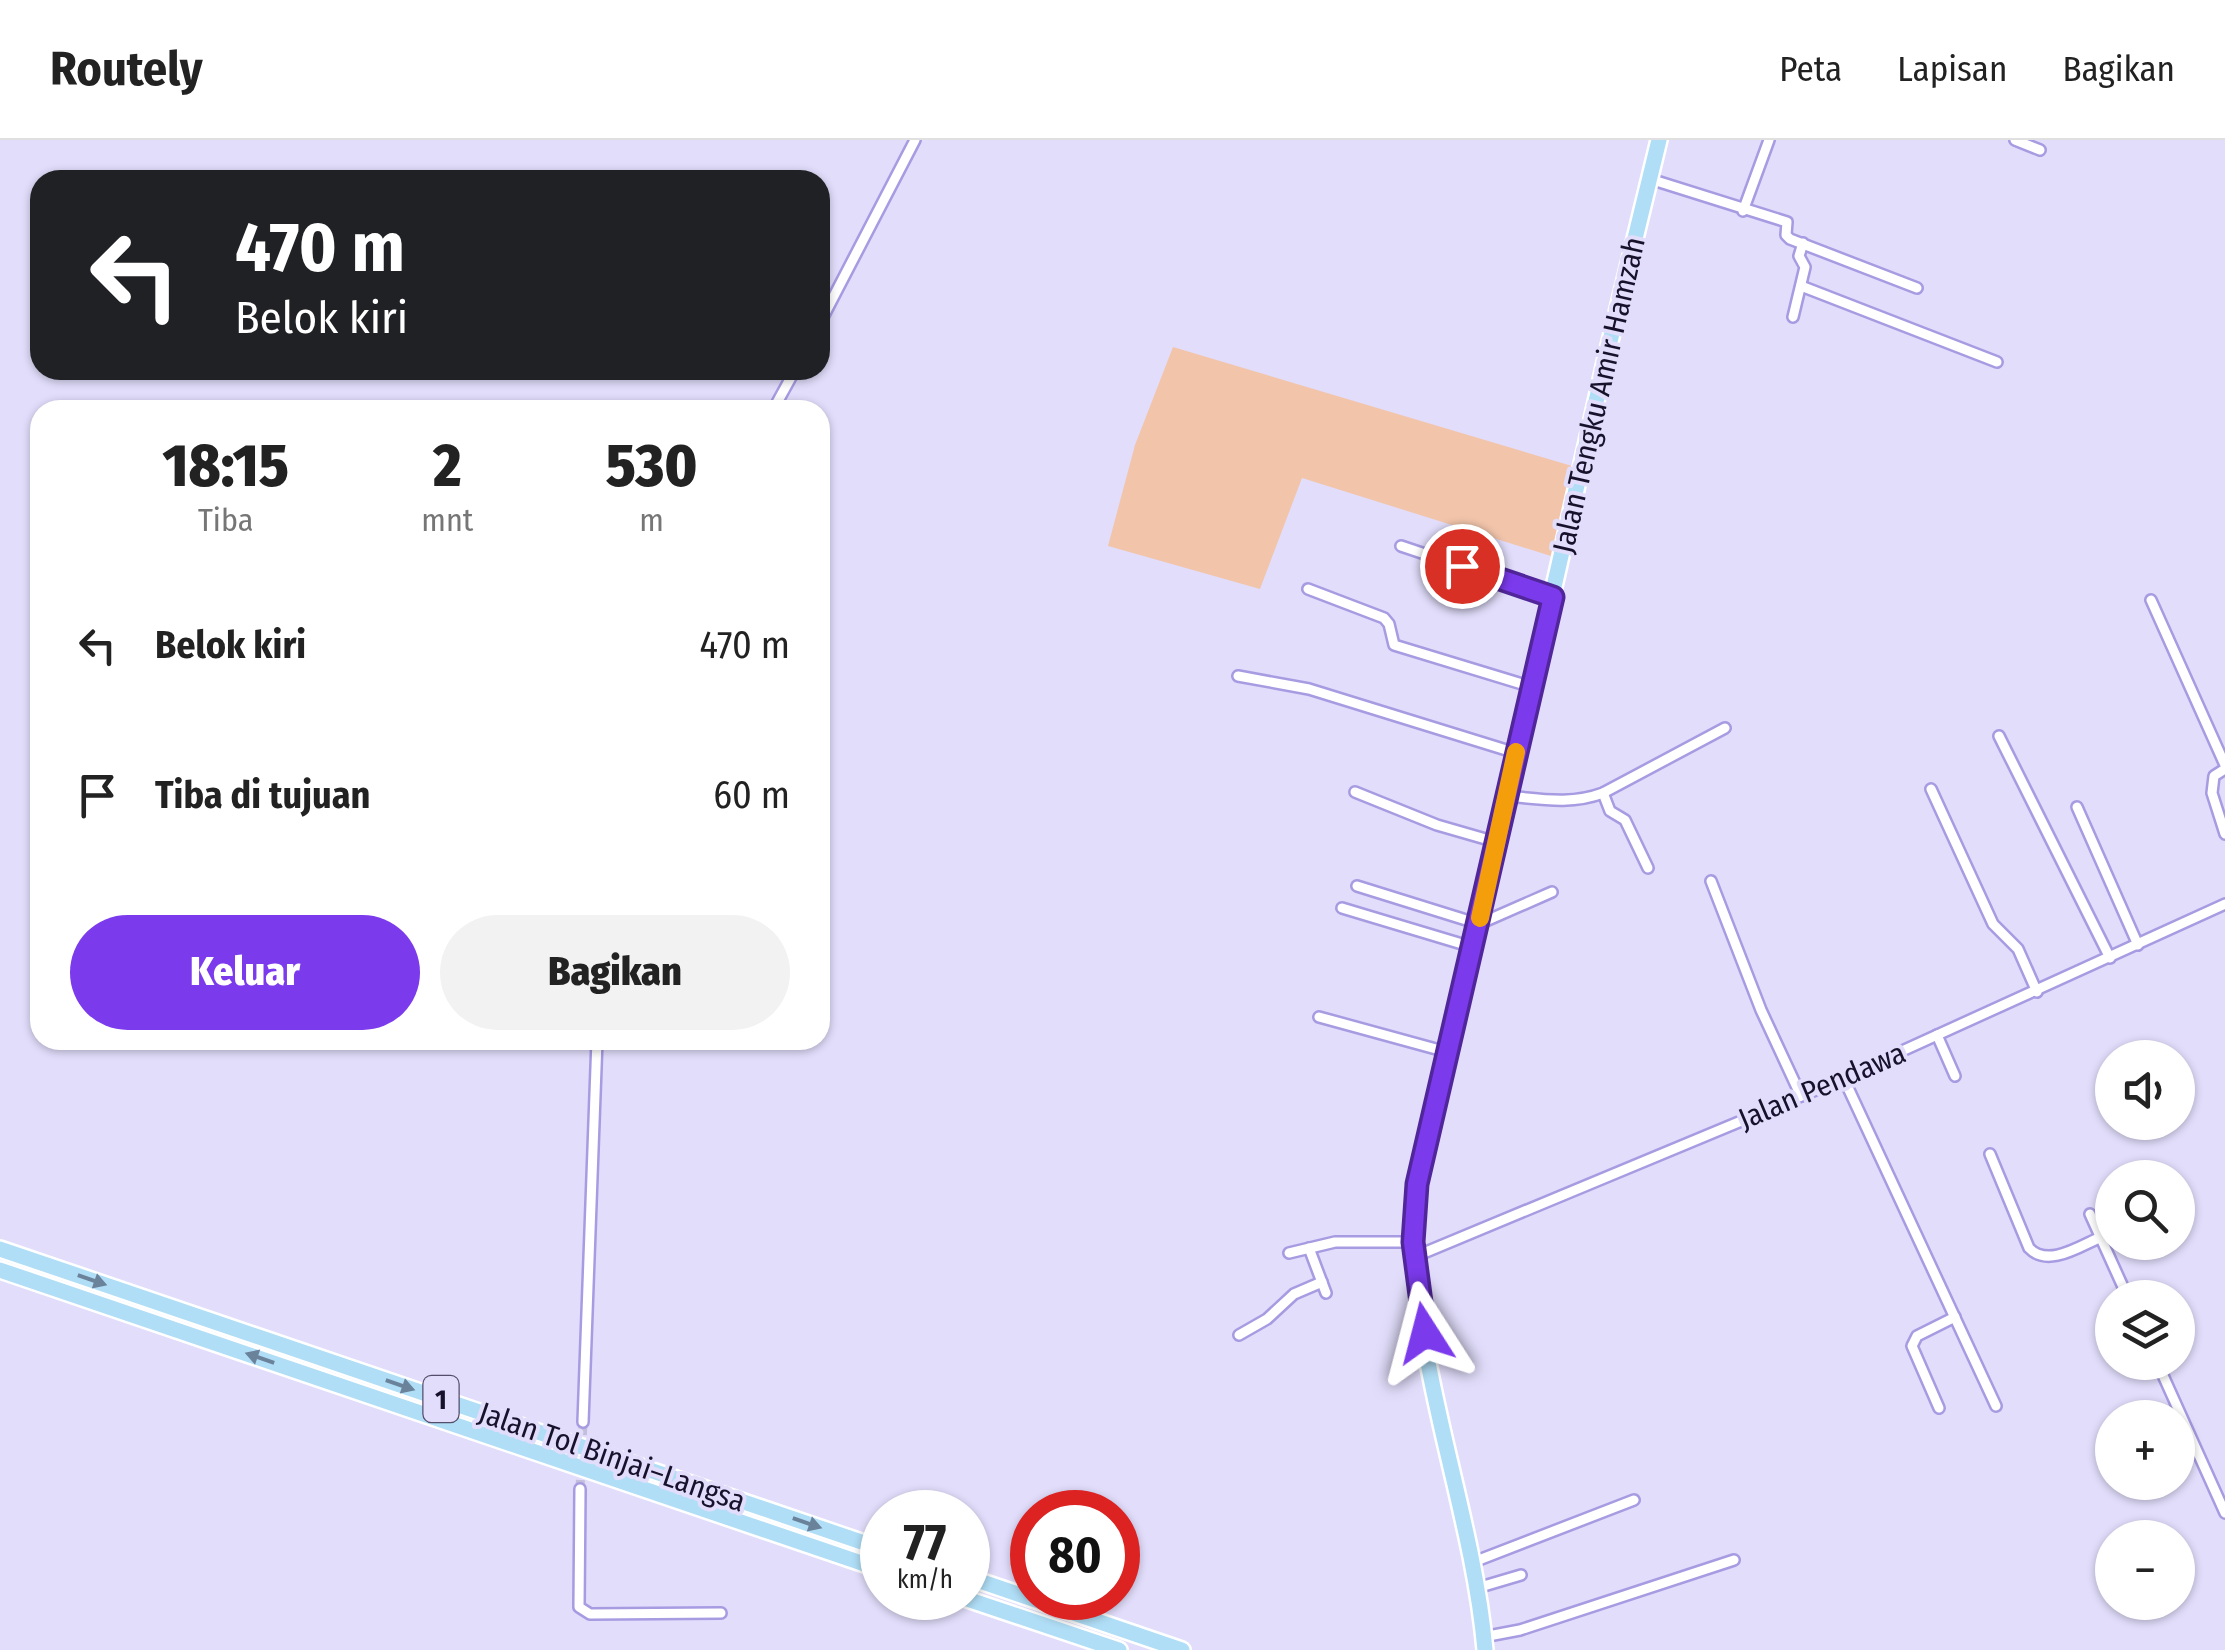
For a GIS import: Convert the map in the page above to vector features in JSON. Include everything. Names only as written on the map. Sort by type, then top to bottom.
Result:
[{"type":"highway","name":"Jalan Tengku Amir Hamzah","points":[[1484,1643],[1477,1588],[1431,1366],[1414,1250],[1417,1184],[1659,140]]},
{"type":"highway","name":"Jalan Tol Binjai–Langsa","points":[[0,1248],[860,1541]]},
{"type":"highway","name":"Jalan Tol Binjai–Langsa","points":[[0,1270],[860,1563]]},
{"type":"highway","points":[[990,1585],[1182,1650]]},
{"type":"highway","points":[[990,1607],[1120,1650]]},
{"type":"street","points":[[830,304],[915,140]]},
{"type":"street","points":[[1742,211],[1769,140]]},
{"type":"street","points":[[2016,140],[2040,150]]},
{"type":"street","points":[[1650,179],[1787,222],[1787,237],[1917,288]]},
{"type":"street","points":[[1793,318],[1806,267],[1799,256],[1803,243]]},
{"type":"street","points":[[1800,286],[1997,362]]},
{"type":"street","points":[[1401,546],[1553,597]]},
{"type":"street","points":[[1308,590],[1384,618],[1394,644],[1532,687]]},
{"type":"street","points":[[2151,600],[2225,767],[2214,776],[2211,786],[2225,834]]},
{"type":"street","points":[[1238,676],[1310,690],[1516,753]]},
{"type":"street","points":[[1507,796],[1575,802],[1603,794],[1725,728]]},
{"type":"street","points":[[1998,736],[2110,958]]},
{"type":"street","points":[[1930,789],[1993,924],[2018,948],[2038,992]]},
{"type":"street","points":[[1355,792],[1437,825],[1496,842]]},
{"type":"street","points":[[1603,794],[1611,812],[1624,820],[1648,868]]},
{"type":"street","points":[[2076,807],[2138,945]]},
{"type":"street","points":[[1711,882],[1761,1010],[1801,1096]]},
{"type":"street","points":[[1357,886],[1478,924],[1552,892]]},
{"type":"street","name":"Jalan Pendawa","points":[[1414,1250],[1801,1096],[2038,992],[2225,904]]},
{"type":"street","points":[[1342,908],[1472,947]]},
{"type":"street","points":[[1319,1017],[1447,1052]]},
{"type":"street","points":[[1938,1035],[1956,1076]]},
{"type":"street","points":[[583,1422],[597,1050]]},
{"type":"street","points":[[1843,1078],[1996,1406]]},
{"type":"street","points":[[1990,1154],[2036,1254],[2042,1258],[2057,1255],[2095,1239]]},
{"type":"street","points":[[2090,1214],[2095,1224]]},
{"type":"street","points":[[1289,1253],[1348,1241],[1414,1250]]},
{"type":"street","points":[[1239,1335],[1267,1319],[1294,1294],[1324,1288],[1309,1248]]},
{"type":"street","points":[[1939,1408],[1912,1346],[1917,1336],[1955,1317]]},
{"type":"street","points":[[2166,1380],[2225,1513]]},
{"type":"street","points":[[580,1489],[579,1607],[590,1614],[722,1612]]},
{"type":"street","points":[[1471,1563],[1634,1500]]},
{"type":"street","points":[[1484,1643],[1734,1560]]},
{"type":"street","points":[[1477,1588],[1521,1575]]},
{"type":"shaded area","points":[[1173,347],[1572,466],[1554,557],[1302,478],[1260,589],[1108,546],[1135,445]]},
{"type":"tunnel","points":[[580,1489],[583,1422]]},
{"type":"slow traffic","points":[[1480,918],[1516,752]]},
{"type":"route","points":[[1425,1333],[1413,1242],[1417,1184],[1553,597],[1462,566]]}]
